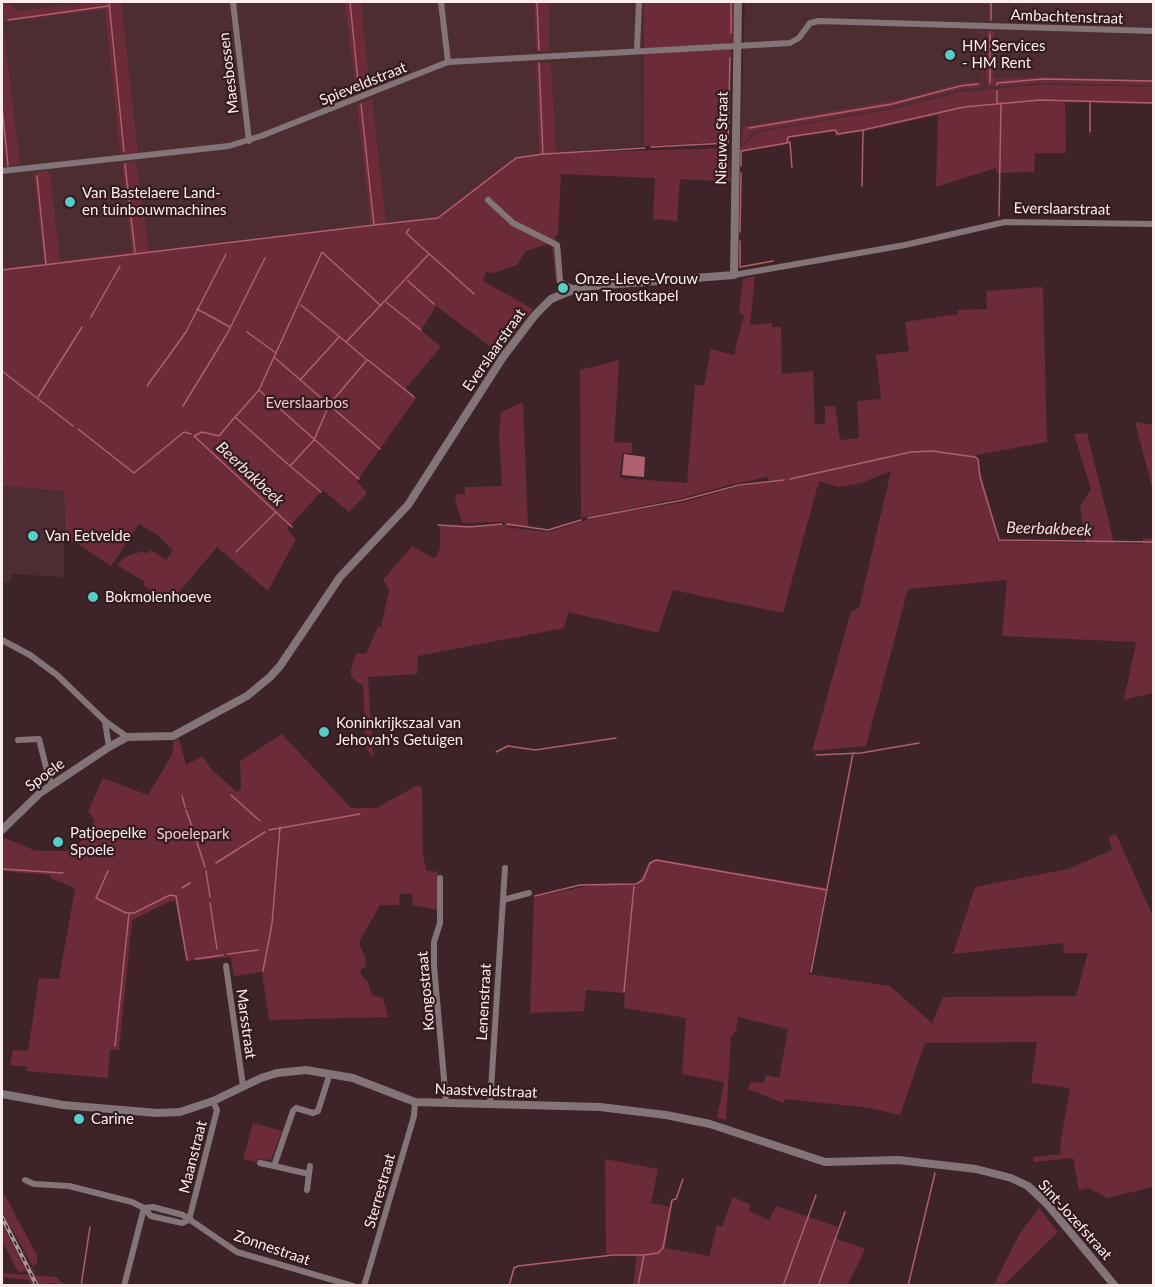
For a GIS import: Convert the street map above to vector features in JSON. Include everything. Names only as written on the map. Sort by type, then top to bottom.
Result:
[{"type":"street","name":"Maesbossen","points":[[233,2],[249,141]]},
{"type":"street","points":[[441,2],[448,62]]},
{"type":"street","points":[[637,50],[639,2]]},
{"type":"street","name":"Nieuwe Straat","points":[[734,275],[738,2]]},
{"type":"street","name":"Ambachtenstraat","points":[[737,46],[790,43],[799,38],[810,23],[819,21],[1154,32]]},
{"type":"street","name":"Spieveldstraat","points":[[2,171],[229,146],[249,141],[448,62],[737,46]]},
{"type":"street","points":[[488,200],[513,223],[557,245],[559,294]]},
{"type":"street","name":"Everslaarstraat","points":[[109,747],[127,737],[173,736],[231,705],[270,677],[280,666],[340,577],[408,505],[513,343],[535,315],[559,294],[572,288],[734,275],[905,245],[1005,222],[1154,225]]},
{"type":"street","points":[[560,282],[572,288]]},
{"type":"street","points":[[2,640],[30,655],[57,675],[105,721],[127,737]]},
{"type":"street","points":[[105,721],[109,747]]},
{"type":"street","points":[[18,740],[39,739],[49,779],[53,784]]},
{"type":"street","name":"Spoele","points":[[2,830],[19,812],[53,784],[109,747]]},
{"type":"street","name":"Lenenstraat","points":[[490,1105],[505,868]]},
{"type":"street","name":"Kongostraat","points":[[440,878],[440,923],[434,942],[434,966],[446,1102]]},
{"type":"street","points":[[503,900],[529,893]]},
{"type":"street","name":"Marsstraat","points":[[226,966],[243,1086]]},
{"type":"street","name":"Naastveldstraat","points":[[2,1094],[63,1105],[157,1113],[180,1112],[213,1101],[243,1086],[291,1070],[330,1073],[352,1078],[415,1102],[636,1110],[710,1124],[825,1162],[845,1163],[885,1159],[976,1169]]},
{"type":"street","points":[[274,1166],[293,1111],[297,1108],[313,1113],[318,1111],[330,1073]]},
{"type":"street","name":"Maanstraat","points":[[189,1220],[217,1110],[213,1101]]},
{"type":"street","name":"Sterrestraat","points":[[364,1286],[414,1116],[415,1102]]},
{"type":"street","points":[[260,1163],[310,1170],[307,1190]]},
{"type":"street","name":"Sint-Jozefstraat","points":[[976,1169],[1011,1178],[1028,1186],[1047,1204],[1115,1286]]},
{"type":"street","name":"Zonnestraat","points":[[25,1180],[34,1184],[77,1188],[144,1208],[153,1207],[189,1220],[237,1252],[353,1286]]},
{"type":"street","points":[[124,1286],[144,1208]]},
{"type":"shaded area","points":[[2,2],[644,2],[642,146],[534,154],[513,159],[436,217],[2,268]]},
{"type":"shaded area","points":[[745,2],[1153,2],[1153,104],[1040,101],[964,108],[881,128],[835,136],[835,131],[789,138],[788,144],[740,152]]},
{"type":"shaded area","points":[[624,454],[645,457],[644,477],[622,475]]},
{"type":"shaded area","points":[[2,486],[64,491],[64,577],[12,574],[9,583],[2,582]]},
{"type":"shaded area","points":[[2,1212],[41,1285],[34,1285],[2,1224]]},
{"type":"green space","points":[[2,2],[7,2],[18,11],[96,2],[121,2],[138,153],[120,153],[105,9],[3,22],[20,164],[5,166],[2,130]]},
{"type":"green space","points":[[345,2],[361,2],[370,87],[356,93]]},
{"type":"green space","points":[[534,2],[549,2],[550,51],[536,51]]},
{"type":"green space","points":[[644,2],[735,2],[726,142],[643,146]]},
{"type":"green space","points":[[980,30],[984,33],[983,85],[979,88],[961,89],[891,107],[754,131],[741,145],[743,127],[898,100],[963,83],[982,82],[983,34],[977,33]]},
{"type":"green space","points":[[987,30],[995,31],[993,79],[1041,77],[1153,80],[1153,85],[1042,83],[988,87],[986,81]]},
{"type":"green space","name":"Everslaarbos","points":[[536,63],[551,63],[556,153],[728,148],[731,182],[680,179],[677,221],[653,219],[655,178],[561,174],[558,234],[554,238],[561,248],[563,281],[556,282],[552,247],[548,244],[526,251],[517,265],[494,273],[486,272],[483,281],[533,309],[499,353],[436,306],[421,330],[441,347],[406,388],[416,398],[357,481],[367,493],[349,512],[323,490],[287,529],[296,539],[268,591],[217,547],[169,604],[143,585],[145,582],[117,565],[125,557],[143,551],[147,554],[151,550],[166,560],[173,550],[156,534],[139,524],[111,566],[80,545],[65,540],[64,491],[2,486],[2,268],[44,263],[34,176],[38,172],[47,171],[50,174],[60,261],[132,252],[122,164],[136,160],[149,251],[371,225],[357,105],[372,99],[386,223],[436,217],[513,159],[539,153]]},
{"type":"green space","points":[[1038,85],[1153,87],[1153,104],[1065,102],[1066,153],[1035,153],[1034,172],[996,173],[996,168],[936,187],[938,115],[835,136],[835,131],[789,138],[788,144],[740,152],[740,147],[760,132],[899,108],[961,92]]},
{"type":"green space","points":[[755,276],[750,325],[772,323],[772,327],[781,327],[782,374],[813,371],[815,425],[825,423],[825,406],[835,406],[840,440],[859,438],[857,401],[881,399],[876,355],[909,351],[905,322],[958,314],[957,310],[987,309],[986,291],[1043,287],[1047,442],[976,455],[998,541],[1086,543],[1080,507],[1091,489],[1074,434],[1087,433],[1114,543],[1143,544],[1143,538],[1153,539],[1153,693],[1124,700],[1136,642],[1002,636],[1007,580],[908,589],[866,746],[812,751],[851,611],[859,608],[891,471],[861,483],[839,487],[819,481],[783,613],[673,590],[658,633],[568,612],[564,628],[418,656],[417,674],[368,677],[373,757],[366,748],[363,686],[351,677],[351,670],[356,653],[366,654],[378,626],[381,628],[389,590],[383,580],[412,546],[433,558],[437,556],[440,548],[440,526],[505,525],[504,522],[462,523],[455,499],[457,494],[465,494],[465,487],[502,486],[499,433],[501,412],[523,402],[528,526],[505,527],[548,532],[599,516],[685,502],[735,487],[770,482],[768,477],[683,498],[581,518],[580,370],[619,360],[614,442],[632,443],[632,453],[622,453],[620,478],[687,483],[695,385],[704,385],[711,349],[734,355],[744,315],[739,313],[743,279]]},
{"type":"green space","points":[[1135,422],[1153,425],[1153,491]]},
{"type":"green space","name":"Spoelepark","points":[[282,734],[351,808],[376,808],[418,785],[422,788],[423,854],[426,870],[438,872],[438,910],[413,905],[412,894],[400,894],[399,905],[380,905],[360,940],[360,946],[366,959],[365,967],[360,970],[361,975],[368,982],[372,995],[383,998],[388,1017],[269,1020],[262,972],[234,976],[231,957],[187,961],[175,901],[170,901],[132,920],[119,1050],[110,1050],[108,1078],[27,1071],[27,1067],[10,1065],[13,1050],[28,1051],[39,978],[59,979],[75,888],[52,879],[50,875],[2,871],[2,837],[36,851],[69,851],[84,839],[95,821],[88,811],[103,778],[148,795],[172,755],[174,740],[179,739],[186,765],[203,756],[210,768],[237,792],[241,789],[240,761]]},
{"type":"green space","points":[[1116,834],[1153,916],[1153,1187],[1108,1198],[1088,1188],[1079,1190],[1073,1158],[1034,1162],[1033,1157],[1061,1154],[1060,1145],[1070,1088],[1031,1083],[1037,1042],[925,1043],[900,1115],[871,1108],[785,1099],[783,1103],[748,1089],[751,1082],[764,1083],[766,1075],[779,1078],[788,1029],[738,1017],[736,1031],[731,1037],[726,1120],[717,1118],[724,1082],[682,1074],[686,1018],[624,1008],[625,993],[586,990],[584,1011],[530,1013],[534,897],[593,885],[614,883],[637,886],[649,862],[657,859],[826,888],[809,974],[890,986],[932,1023],[943,997],[1076,996],[1088,953],[1064,953],[1063,943],[953,954],[975,887],[1068,869],[1112,850],[1109,837]]},
{"type":"green space","points":[[253,1123],[282,1131],[271,1160],[258,1159],[257,1162],[243,1159]]},
{"type":"green space","points":[[605,1159],[658,1169],[651,1203],[671,1207],[665,1248],[709,1256],[717,1225],[722,1227],[733,1197],[751,1205],[749,1211],[769,1220],[776,1206],[838,1227],[834,1238],[865,1249],[848,1285],[633,1285],[637,1254],[606,1254]]},
{"type":"green space","points":[[2,1190],[37,1255],[37,1264],[33,1266],[2,1212]]},
{"type":"green space","points":[[1039,1208],[1058,1232],[1004,1285],[994,1285],[1020,1233]]},
{"type":"green space","points":[[2,1224],[27,1271],[19,1272],[15,1267],[2,1240]]},
{"type":"green space","points":[[2,1273],[56,1277],[65,1285],[49,1283],[49,1285],[31,1285],[30,1280],[2,1277]]},
{"type":"waterway","points":[[109,2],[124,151]]},
{"type":"waterway","points":[[350,2],[359,91]]},
{"type":"waterway","points":[[537,2],[539,50]]},
{"type":"waterway","points":[[731,2],[731,33]]},
{"type":"waterway","points":[[991,2],[991,20]]},
{"type":"waterway","points":[[8,20],[108,6]]},
{"type":"waterway","points":[[990,34],[990,83]]},
{"type":"waterway","points":[[651,147],[728,143],[730,58]]},
{"type":"waterway","points":[[374,225],[438,218],[516,158],[543,154],[539,63]]},
{"type":"waterway","points":[[997,85],[997,83],[1043,79],[1154,81]]},
{"type":"waterway","points":[[749,128],[892,104],[960,86],[978,84]]},
{"type":"waterway","points":[[997,91],[997,103]]},
{"type":"waterway","points":[[741,166],[741,151],[787,143],[788,137],[835,130],[838,134],[863,130],[964,107],[1040,100],[1154,103]]},
{"type":"waterway","points":[[999,216],[1001,103]]},
{"type":"waterway","points":[[1090,103],[1090,132]]},
{"type":"waterway","points":[[2,270],[374,225],[361,104]]},
{"type":"waterway","points":[[2,106],[8,166]]},
{"type":"waterway","points":[[862,186],[863,130]]},
{"type":"waterway","points":[[787,143],[790,142],[792,168]]},
{"type":"waterway","points":[[544,154],[645,148]]},
{"type":"waterway","points":[[125,164],[135,252]]},
{"type":"waterway","points":[[740,232],[741,173]]},
{"type":"waterway","points":[[37,176],[46,264]]},
{"type":"waterway","points":[[409,229],[406,233],[474,294]]},
{"type":"waterway","points":[[740,241],[740,267],[773,261]]},
{"type":"waterway","points":[[236,416],[259,390],[322,252],[380,305]]},
{"type":"waterway","points":[[147,386],[186,332],[226,254]]},
{"type":"waterway","points":[[292,527],[194,436],[202,432],[219,436],[235,417],[290,466],[314,440],[329,405],[367,360],[346,342],[429,254]]},
{"type":"waterway","points":[[183,406],[227,334],[265,258]]},
{"type":"waterway","points":[[91,317],[120,266]]},
{"type":"waterway","points":[[408,281],[434,304]]},
{"type":"waterway","points":[[386,302],[421,330]]},
{"type":"waterway","points":[[301,305],[346,342]]},
{"type":"waterway","points":[[197,309],[230,327]]},
{"type":"waterway","points":[[38,397],[82,327]]},
{"type":"waterway","points":[[247,332],[276,353]]},
{"type":"waterway","points":[[300,380],[339,337]]},
{"type":"waterway","points":[[274,357],[380,449]]},
{"type":"waterway","points":[[368,360],[414,397]]},
{"type":"waterway","name":"Beerbakbeek","points":[[2,371],[73,426]]},
{"type":"waterway","points":[[260,391],[359,479]]},
{"type":"waterway","name":"Beerbakbeek","points":[[78,429],[134,473],[184,432],[191,434]]},
{"type":"waterway","name":"Beerbakbeek","points":[[790,479],[911,452],[932,451],[975,457],[978,459],[980,477],[999,540],[1154,542]]},
{"type":"waterway","points":[[290,466],[321,492]]},
{"type":"waterway","name":"Beerbakbeek","points":[[588,518],[683,500],[739,485],[784,480]]},
{"type":"waterway","points":[[236,552],[276,512]]},
{"type":"waterway","name":"Beerbakbeek","points":[[507,524],[548,530],[581,520]]},
{"type":"waterway","name":"Beerbakbeek","points":[[438,525],[470,527],[502,524]]},
{"type":"waterway","points":[[496,752],[508,746],[535,750],[616,738]]},
{"type":"waterway","points":[[816,755],[861,753],[919,743]]},
{"type":"waterway","points":[[811,972],[853,753]]},
{"type":"waterway","points":[[231,795],[260,821]]},
{"type":"waterway","points":[[182,796],[185,807]]},
{"type":"waterway","points":[[186,810],[193,829]]},
{"type":"waterway","points":[[269,830],[360,814]]},
{"type":"waterway","points":[[263,971],[272,924],[280,827]]},
{"type":"waterway","points":[[216,863],[265,832]]},
{"type":"waterway","points":[[194,833],[205,867]]},
{"type":"waterway","points":[[535,896],[580,885],[636,884],[643,880],[650,863],[656,860],[827,890]]},
{"type":"waterway","points":[[2,869],[63,873]]},
{"type":"waterway","points":[[108,871],[96,898],[126,913],[134,913],[170,895],[176,896],[187,960]]},
{"type":"waterway","points":[[206,871],[210,897]]},
{"type":"waterway","points":[[182,888],[190,883]]},
{"type":"waterway","points":[[624,992],[634,886]]},
{"type":"waterway","points":[[210,903],[217,949]]},
{"type":"waterway","points":[[115,1046],[129,913]]},
{"type":"waterway","points":[[228,954],[258,950]]},
{"type":"waterway","points":[[196,959],[223,955]]},
{"type":"waterway","points":[[908,1286],[935,1173]]},
{"type":"waterway","points":[[638,1286],[644,1255],[658,1253],[663,1248],[672,1200],[676,1199],[683,1179]]},
{"type":"waterway","points":[[783,1286],[816,1195]]},
{"type":"waterway","points":[[818,1286],[845,1212]]},
{"type":"waterway","points":[[81,1286],[90,1227]]},
{"type":"waterway","points":[[509,1286],[514,1268],[518,1266],[613,1255],[644,1255]]},
{"type":"railway","points":[[2,1217],[37,1286]]},
{"type":"place","name":"HM Services - HM Rent","points":[[950,55]]},
{"type":"place","name":"Van Bastelaere Land- en tuinbouwmachines","points":[[70,202]]},
{"type":"place","name":"Onze-Lieve-Vrouw van Troostkapel","points":[[563,288]]},
{"type":"place","name":"Van Eetvelde","points":[[33,536]]},
{"type":"place","name":"Bokmolenhoeve","points":[[93,597]]},
{"type":"place","name":"Koninkrijkszaal van Jehovah's Getuigen","points":[[324,732]]},
{"type":"place","name":"Patjoepelke Spoele","points":[[58,842]]},
{"type":"place","name":"Carine","points":[[79,1119]]}]
